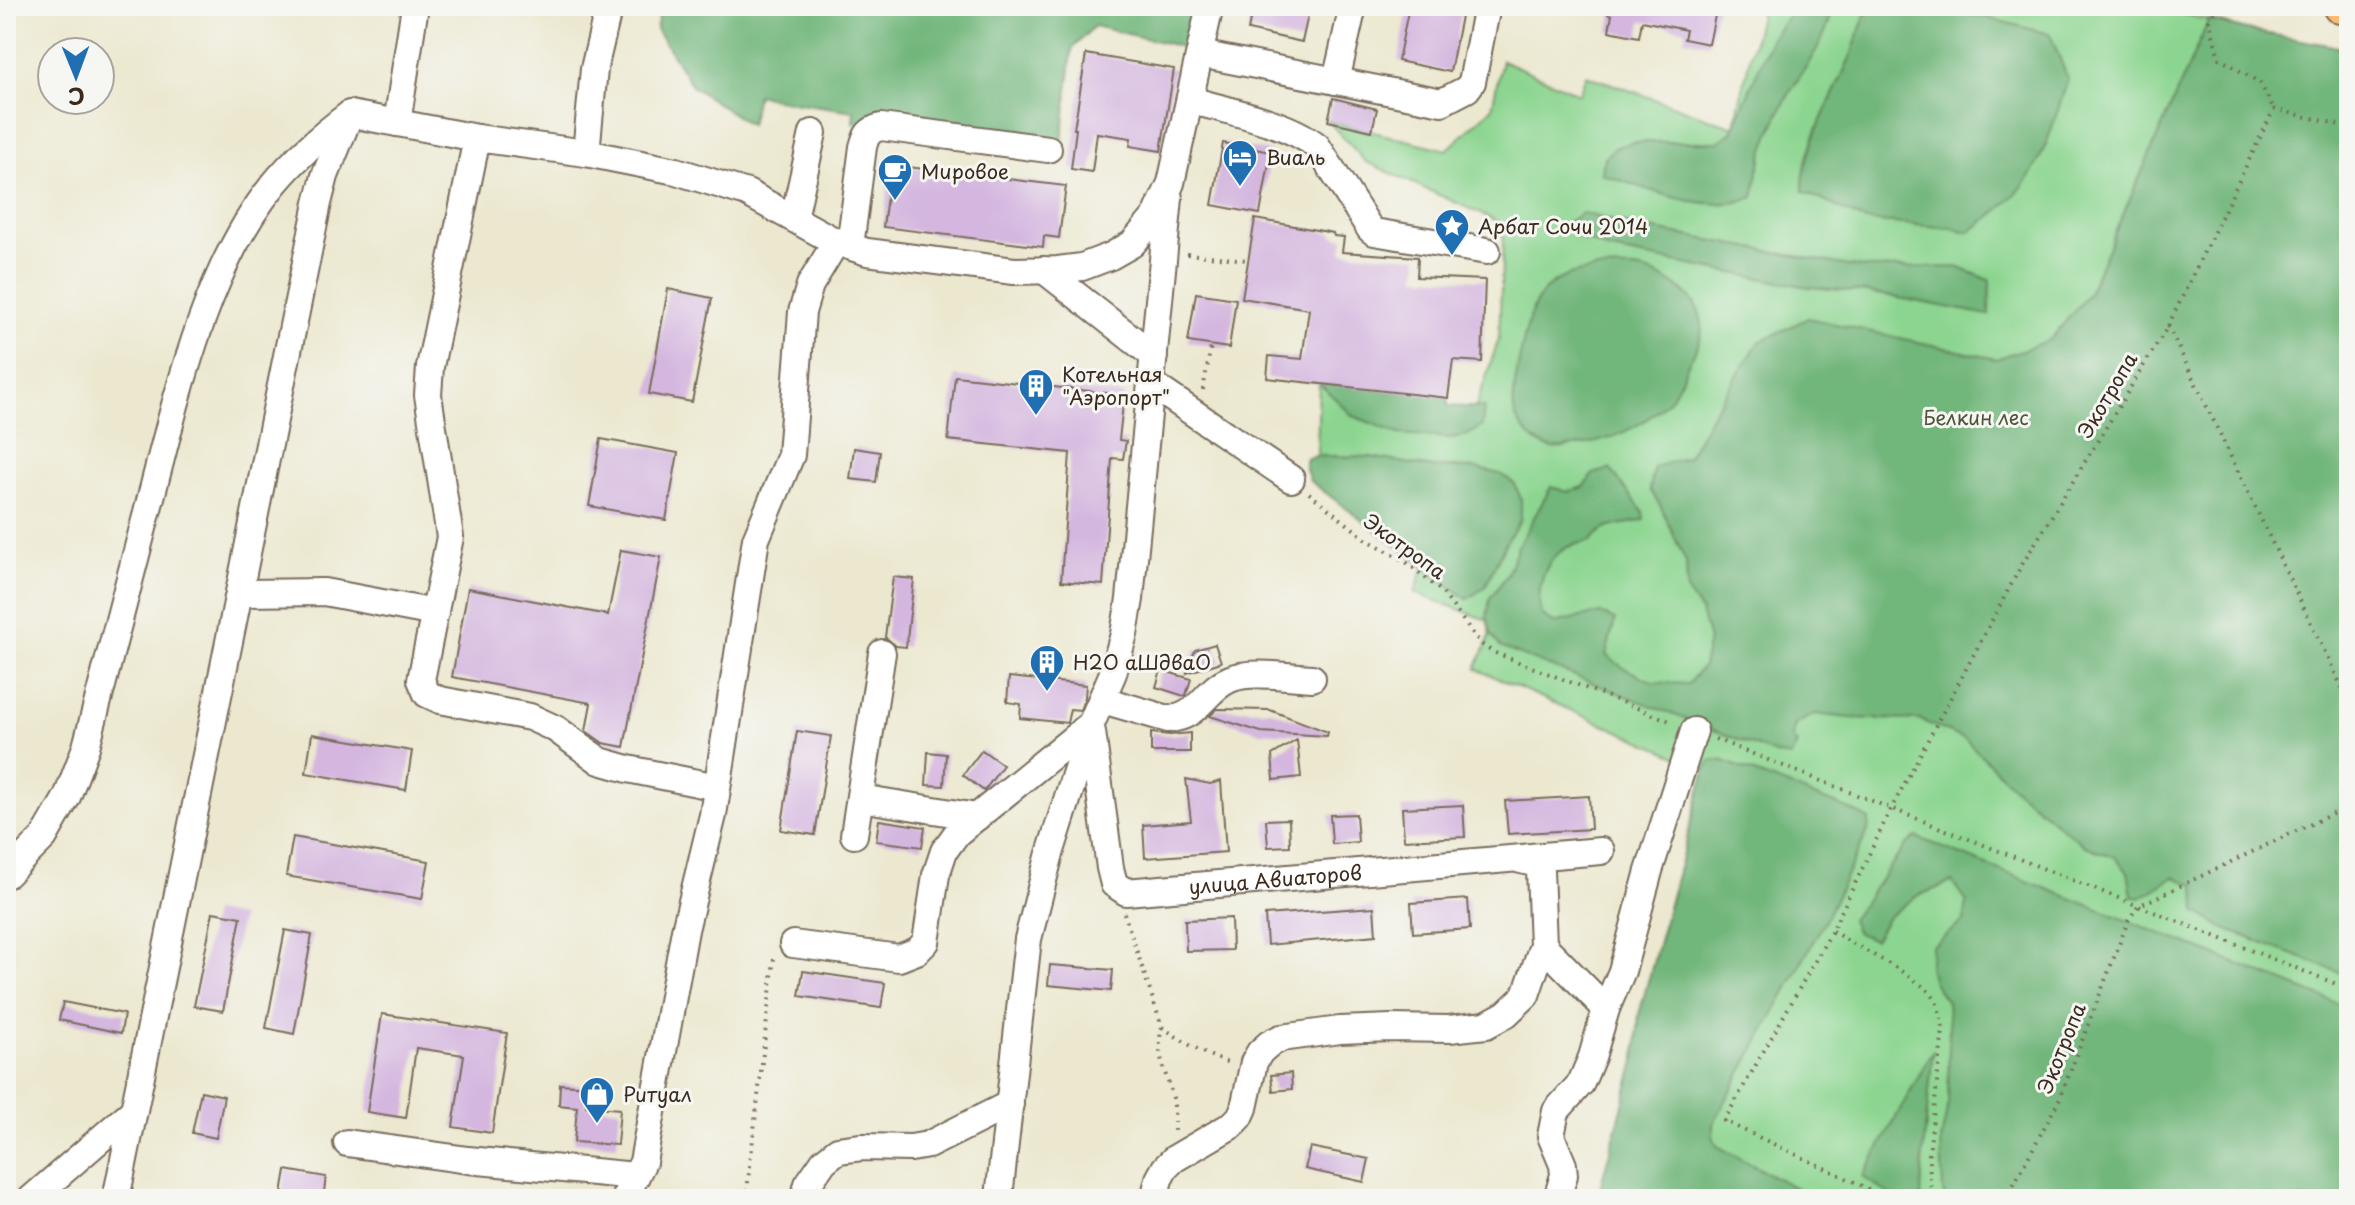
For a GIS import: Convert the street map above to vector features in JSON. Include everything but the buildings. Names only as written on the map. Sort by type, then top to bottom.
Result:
[{"type":"main road","points":[[2340,6],[2349,8]]},
{"type":"street","points":[[397,123],[415,6]]},
{"type":"street","points":[[586,153],[594,69],[609,6]]},
{"type":"street","points":[[999,1197],[1028,939],[1049,857],[1091,724],[1103,700],[1124,634],[1171,183],[1210,6]]},
{"type":"street","points":[[1336,81],[1353,6]]},
{"type":"street","points":[[1200,54],[1442,102],[1467,89],[1472,82],[1487,6]]},
{"type":"street","points":[[1190,100],[1289,129],[1305,137],[1317,146],[1374,232],[1487,251]]},
{"type":"street","points":[[116,1199],[318,203],[325,176],[350,114]]},
{"type":"street","points":[[6,875],[44,837],[67,797],[86,747],[173,412],[203,315],[214,290],[237,241],[273,186],[315,141],[350,114],[676,171],[731,187],[843,244],[867,252],[1014,271],[1082,267],[1111,256],[1132,244],[1156,216],[1171,183]]},
{"type":"street","points":[[347,1143],[468,1160],[630,1191],[643,1162],[685,930],[713,815],[756,539],[791,455],[802,312],[810,285],[843,244],[866,137],[871,129],[881,127],[1048,149]]},
{"type":"street","points":[[794,218],[813,133]]},
{"type":"street","points":[[477,138],[430,367],[428,395],[450,537],[421,680],[427,694],[440,700],[530,717],[556,729],[600,761],[717,787]]},
{"type":"street","points":[[1044,270],[1154,356]]},
{"type":"street","points":[[1151,384],[1291,479]]},
{"type":"street","points":[[239,593],[324,592],[435,613]]},
{"type":"street","points":[[854,835],[882,653]]},
{"type":"street","points":[[1103,700],[1168,719],[1179,718],[1189,715],[1219,685],[1231,678],[1243,675],[1312,678]]},
{"type":"street","points":[[793,944],[899,958],[917,951],[926,942],[936,875],[944,851],[957,833],[1091,724]]},
{"type":"street","points":[[1091,724],[1114,884]]},
{"type":"street","points":[[1557,1199],[1564,1175],[1551,1136],[1556,1111],[1581,1083],[1592,1057],[1606,1009],[1622,971],[1649,871],[1694,731]]},
{"type":"street","points":[[860,798],[977,817]]},
{"type":"street","name":"улица Авиаторов","points":[[1114,884],[1126,892],[1601,851]]},
{"type":"street","points":[[1154,1199],[1159,1179],[1174,1159],[1232,1125],[1240,1117],[1253,1067],[1260,1052],[1269,1044],[1281,1038],[1340,1030],[1449,1029],[1486,1025],[1506,1014],[1526,995],[1543,945],[1540,870],[1534,863],[1521,860]]},
{"type":"street","points":[[1543,945],[1606,1009]]},
{"type":"street","points":[[804,1199],[808,1184],[824,1161],[838,1150],[928,1145],[1010,1104]]},
{"type":"street","points":[[31,1199],[134,1110]]},
{"type":"path","points":[[2219,6],[2209,20],[2219,58],[2260,83],[2274,109],[2349,127]]},
{"type":"path","name":"Экотропа","points":[[1891,809],[2020,568],[2168,326],[2274,109]]},
{"type":"path","points":[[1164,252],[1248,260]]},
{"type":"path","points":[[2168,326],[2349,702]]},
{"type":"path","points":[[1199,416],[1211,346]]},
{"type":"path","name":"Экотропа","points":[[1291,479],[1366,539],[1406,562],[1441,591],[1481,644],[1493,652],[2349,989]]},
{"type":"path","points":[[2138,906],[2349,806]]},
{"type":"path","points":[[1882,1199],[1859,1184],[1724,1121],[1832,931],[1891,809]]},
{"type":"path","points":[[1114,884],[1162,1027],[1158,1042],[1161,1065],[1173,1101],[1174,1159]]},
{"type":"path","name":"Экотропа","points":[[2006,1199],[2060,1098],[2128,921],[2138,906]]},
{"type":"path","points":[[1832,931],[1918,982],[1935,999],[1941,1013],[1943,1029],[1929,1155],[1931,1199]]},
{"type":"path","points":[[746,1199],[775,954],[781,946],[793,944]]},
{"type":"path","points":[[1162,1027],[1214,1058],[1253,1067]]},
{"type":"green space","points":[[661,6],[1202,6],[1196,34],[1182,47],[1094,26],[1072,49],[1062,143],[1048,149],[853,123],[854,111],[757,94],[750,125],[693,87],[656,29]]},
{"type":"green space","name":"Белкин лес","points":[[1762,6],[1880,6],[1868,13],[2050,34],[1941,6],[2145,6],[2246,30],[2349,49],[2349,1199],[1597,1199],[1636,1058],[1639,1015],[1706,769],[1476,669],[1491,634],[1487,620],[1415,593],[1456,467],[1427,467],[1371,457],[1317,456],[1319,383],[1353,416],[1399,434],[1433,437],[1467,435],[1499,338],[1503,239],[1499,222],[1366,162],[1328,121],[1447,150],[1492,108],[1502,60],[1579,94],[1586,75],[1734,127]]},
{"type":"green space","points":[[1795,6],[1833,6],[1821,42],[1788,96],[1771,132],[1758,171],[1754,197],[1716,204],[1697,202],[1602,174],[1604,157],[1617,147],[1633,142],[1718,142],[1732,132],[1771,39]]},
{"type":"green space","points":[[1880,6],[1941,6],[2050,34],[2068,79],[2045,145],[2026,182],[2007,203],[1969,232],[1866,221],[1803,191],[1812,141],[1865,15]]},
{"type":"green space","points":[[2209,20],[2349,49],[2349,976],[2223,928],[2196,911],[2195,885],[2174,877],[2140,898],[2132,896],[2128,872],[2115,857],[2085,846],[2017,791],[1965,739],[1920,720],[1814,714],[1795,725],[1792,738],[1797,744],[1791,757],[1778,755],[1500,647],[1491,634],[1487,617],[1490,598],[1507,575],[1518,546],[1551,487],[1568,492],[1584,487],[1593,474],[1610,469],[1643,512],[1644,520],[1609,528],[1591,541],[1569,547],[1558,554],[1546,569],[1540,587],[1542,615],[1553,623],[1600,613],[1615,620],[1606,655],[1622,667],[1653,682],[1688,684],[1703,666],[1709,640],[1701,612],[1687,592],[1686,562],[1650,490],[1654,467],[1688,457],[1759,342],[1808,318],[1996,359],[2050,340],[2087,296]]},
{"type":"green space","points":[[1582,213],[1639,227],[1850,266],[1957,267],[1990,280],[1989,315],[1867,292],[1808,287],[1610,250],[1576,236],[1566,223]]},
{"type":"green space","points":[[1596,269],[1639,270],[1674,284],[1697,307],[1702,327],[1700,338],[1673,395],[1646,419],[1599,441],[1550,448],[1527,434],[1514,410],[1516,377],[1525,335],[1534,307],[1551,284],[1563,277]]},
{"type":"green space","points":[[1319,383],[1448,398],[1448,406],[1484,408],[1482,426],[1468,435],[1451,438],[1399,434],[1353,416]]},
{"type":"green space","points":[[1371,457],[1427,467],[1473,468],[1500,474],[1515,484],[1521,499],[1521,519],[1506,542],[1485,587],[1467,599],[1310,481],[1305,466],[1307,458]]},
{"type":"green space","points":[[1721,760],[1869,820],[1868,831],[1824,922],[1713,1124],[1717,1146],[1816,1199],[1597,1199],[1636,1058],[1639,1015],[1706,769],[1711,761]]},
{"type":"green space","points":[[1916,837],[2349,1008],[2349,1199],[1945,1199],[1941,1141],[1948,1104],[1949,1028],[1947,1002],[1933,982],[1929,967],[1932,946],[1964,921],[1967,902],[1952,882],[1915,897],[1888,917],[1874,940],[1857,933],[1851,920],[1906,845]]},
{"type":"green space","points":[[1933,1050],[1921,1198],[1897,1199],[1863,1177]]},
{"type":"place","name":"Виаль","points":[[1240,188]]},
{"type":"place","name":"Мировое","points":[[895,202]]},
{"type":"place","name":"Арбат Сочи 2014","points":[[1452,257]]},
{"type":"place","name":"Котельная \"Аэропорт\"","points":[[1036,417]]},
{"type":"place","name":"H2O аШдваО","points":[[1047,693]]},
{"type":"place","name":"Ритуал","points":[[597,1125]]}]
